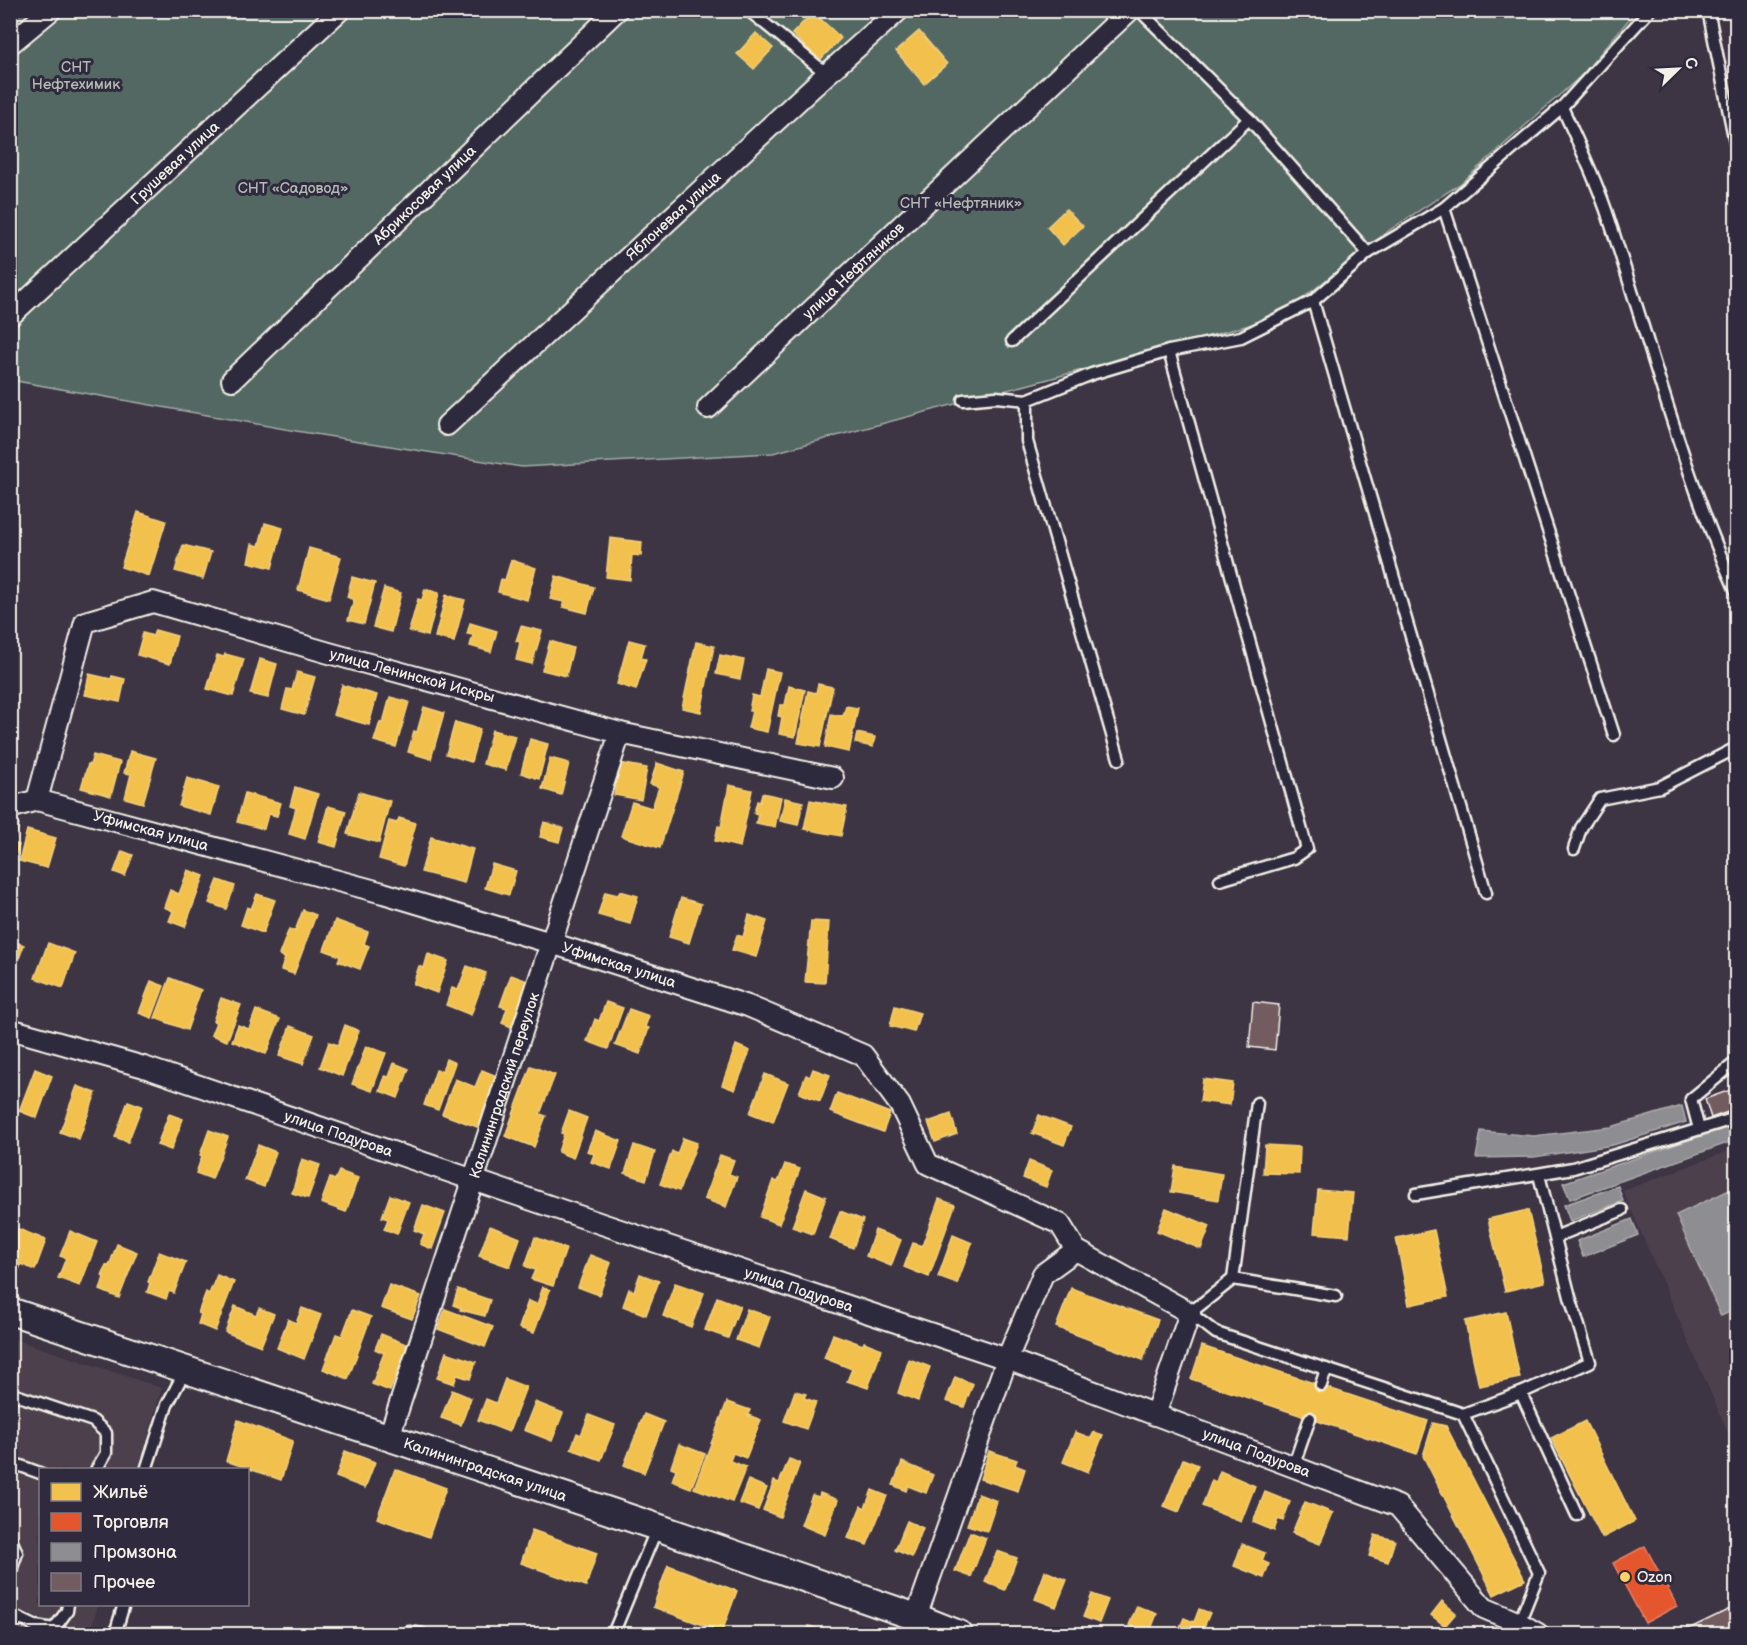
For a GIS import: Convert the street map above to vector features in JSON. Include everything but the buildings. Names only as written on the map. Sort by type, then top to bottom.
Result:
[{"type":"street","points":[[10,44],[51,10]]},
{"type":"street","name":"Грушевая улица","points":[[10,316],[340,10]]},
{"type":"street","name":"Абрикосовая улица","points":[[232,380],[617,10]]},
{"type":"street","name":"Яблоневая улица","points":[[447,425],[826,74],[899,10]]},
{"type":"street","name":"улица Нефтяников","points":[[708,408],[1130,10]]},
{"type":"street","name":"улица Ленинской Искры","points":[[37,800],[85,622],[153,602],[620,733],[834,778]]},
{"type":"street","name":"Калининградский переулок","points":[[389,1437],[620,733]]},
{"type":"street","points":[[10,808],[37,800]]},
{"type":"street","name":"Уфимская улица","points":[[37,800],[383,893],[551,943],[748,1006],[863,1054],[900,1105],[928,1164],[1060,1224],[1076,1250],[1190,1313]]},
{"type":"street","name":"улица Подурова","points":[[10,1029],[144,1067],[1007,1359],[1398,1506],[1484,1608],[1519,1623],[1539,1635]]},
{"type":"street","points":[[916,1617],[1007,1359],[1043,1274],[1076,1250]]},
{"type":"street","name":"Калининградская улица","points":[[10,1311],[657,1527],[916,1617],[958,1635]]},
{"type":"street","points":[[1155,1415],[1190,1313]]},
{"type":"lane","points":[[748,10],[826,74]]},
{"type":"lane","points":[[1139,10],[1248,119],[1368,253]]},
{"type":"lane","points":[[963,400],[996,397],[1027,400],[1092,374],[1169,351],[1241,337],[1313,301],[1368,253],[1444,208],[1563,107],[1650,10]]},
{"type":"lane","points":[[1708,10],[1737,147]]},
{"type":"lane","points":[[1563,107],[1608,214],[1657,374],[1715,544],[1737,591]]},
{"type":"lane","points":[[1012,341],[1248,119]]},
{"type":"lane","points":[[1444,208],[1614,735]]},
{"type":"lane","points":[[1313,301],[1486,893]]},
{"type":"lane","points":[[1169,351],[1307,849],[1294,858],[1220,880]]},
{"type":"lane","points":[[1027,400],[1027,441],[1119,759]]},
{"type":"lane","points":[[1574,849],[1581,828],[1600,800],[1660,787],[1737,748]]},
{"type":"lane","points":[[1699,1129],[1690,1099],[1737,1062]]},
{"type":"lane","points":[[1257,1103],[1233,1279],[1190,1313],[1216,1334],[1463,1414],[1521,1393],[1590,1362],[1570,1297],[1539,1175]]},
{"type":"lane","points":[[1416,1194],[1573,1168],[1737,1118]]},
{"type":"lane","points":[[1555,1237],[1622,1210]]},
{"type":"lane","points":[[1233,1279],[1336,1296]]},
{"type":"lane","points":[[147,1468],[167,1405],[186,1369]]},
{"type":"lane","points":[[1321,1386],[1326,1369]]},
{"type":"lane","points":[[10,1393],[93,1421],[106,1433],[106,1453],[97,1468]]},
{"type":"lane","points":[[1521,1393],[1577,1515]]},
{"type":"lane","points":[[1463,1414],[1539,1574],[1519,1623]]},
{"type":"lane","points":[[1293,1467],[1310,1418]]},
{"type":"lane","points":[[10,1462],[39,1473]]},
{"type":"lane","points":[[613,1635],[657,1527]]},
{"type":"lane","points":[[10,1537],[17,1553],[10,1573]]},
{"type":"lane","points":[[10,1614],[35,1626],[54,1629],[67,1611],[68,1606]]},
{"type":"lane","points":[[115,1635],[124,1606]]},
{"type":"lane","points":[[409,1632],[422,1635]]},
{"type":"shaded area","points":[[1736,1148],[1736,1451],[1623,1191]]},
{"type":"shaded area","points":[[11,1338],[162,1388],[138,1468],[39,1468],[39,1606],[98,1606],[90,1634],[11,1634]]},
{"type":"green space","name":"СНТ «Нефтяник»","points":[[10,11],[1636,11],[1582,75],[1460,184],[1391,229],[1293,306],[1257,323],[773,453],[522,467],[296,431],[11,380]]},
{"type":"place","name":"Ozon","points":[[1625,1577]]},
{"type":"park label","name":"СНТ Нефтехимик","points":[[76,76]]},
{"type":"park label","name":"СНТ «Садовод»","points":[[293,188]]}]
